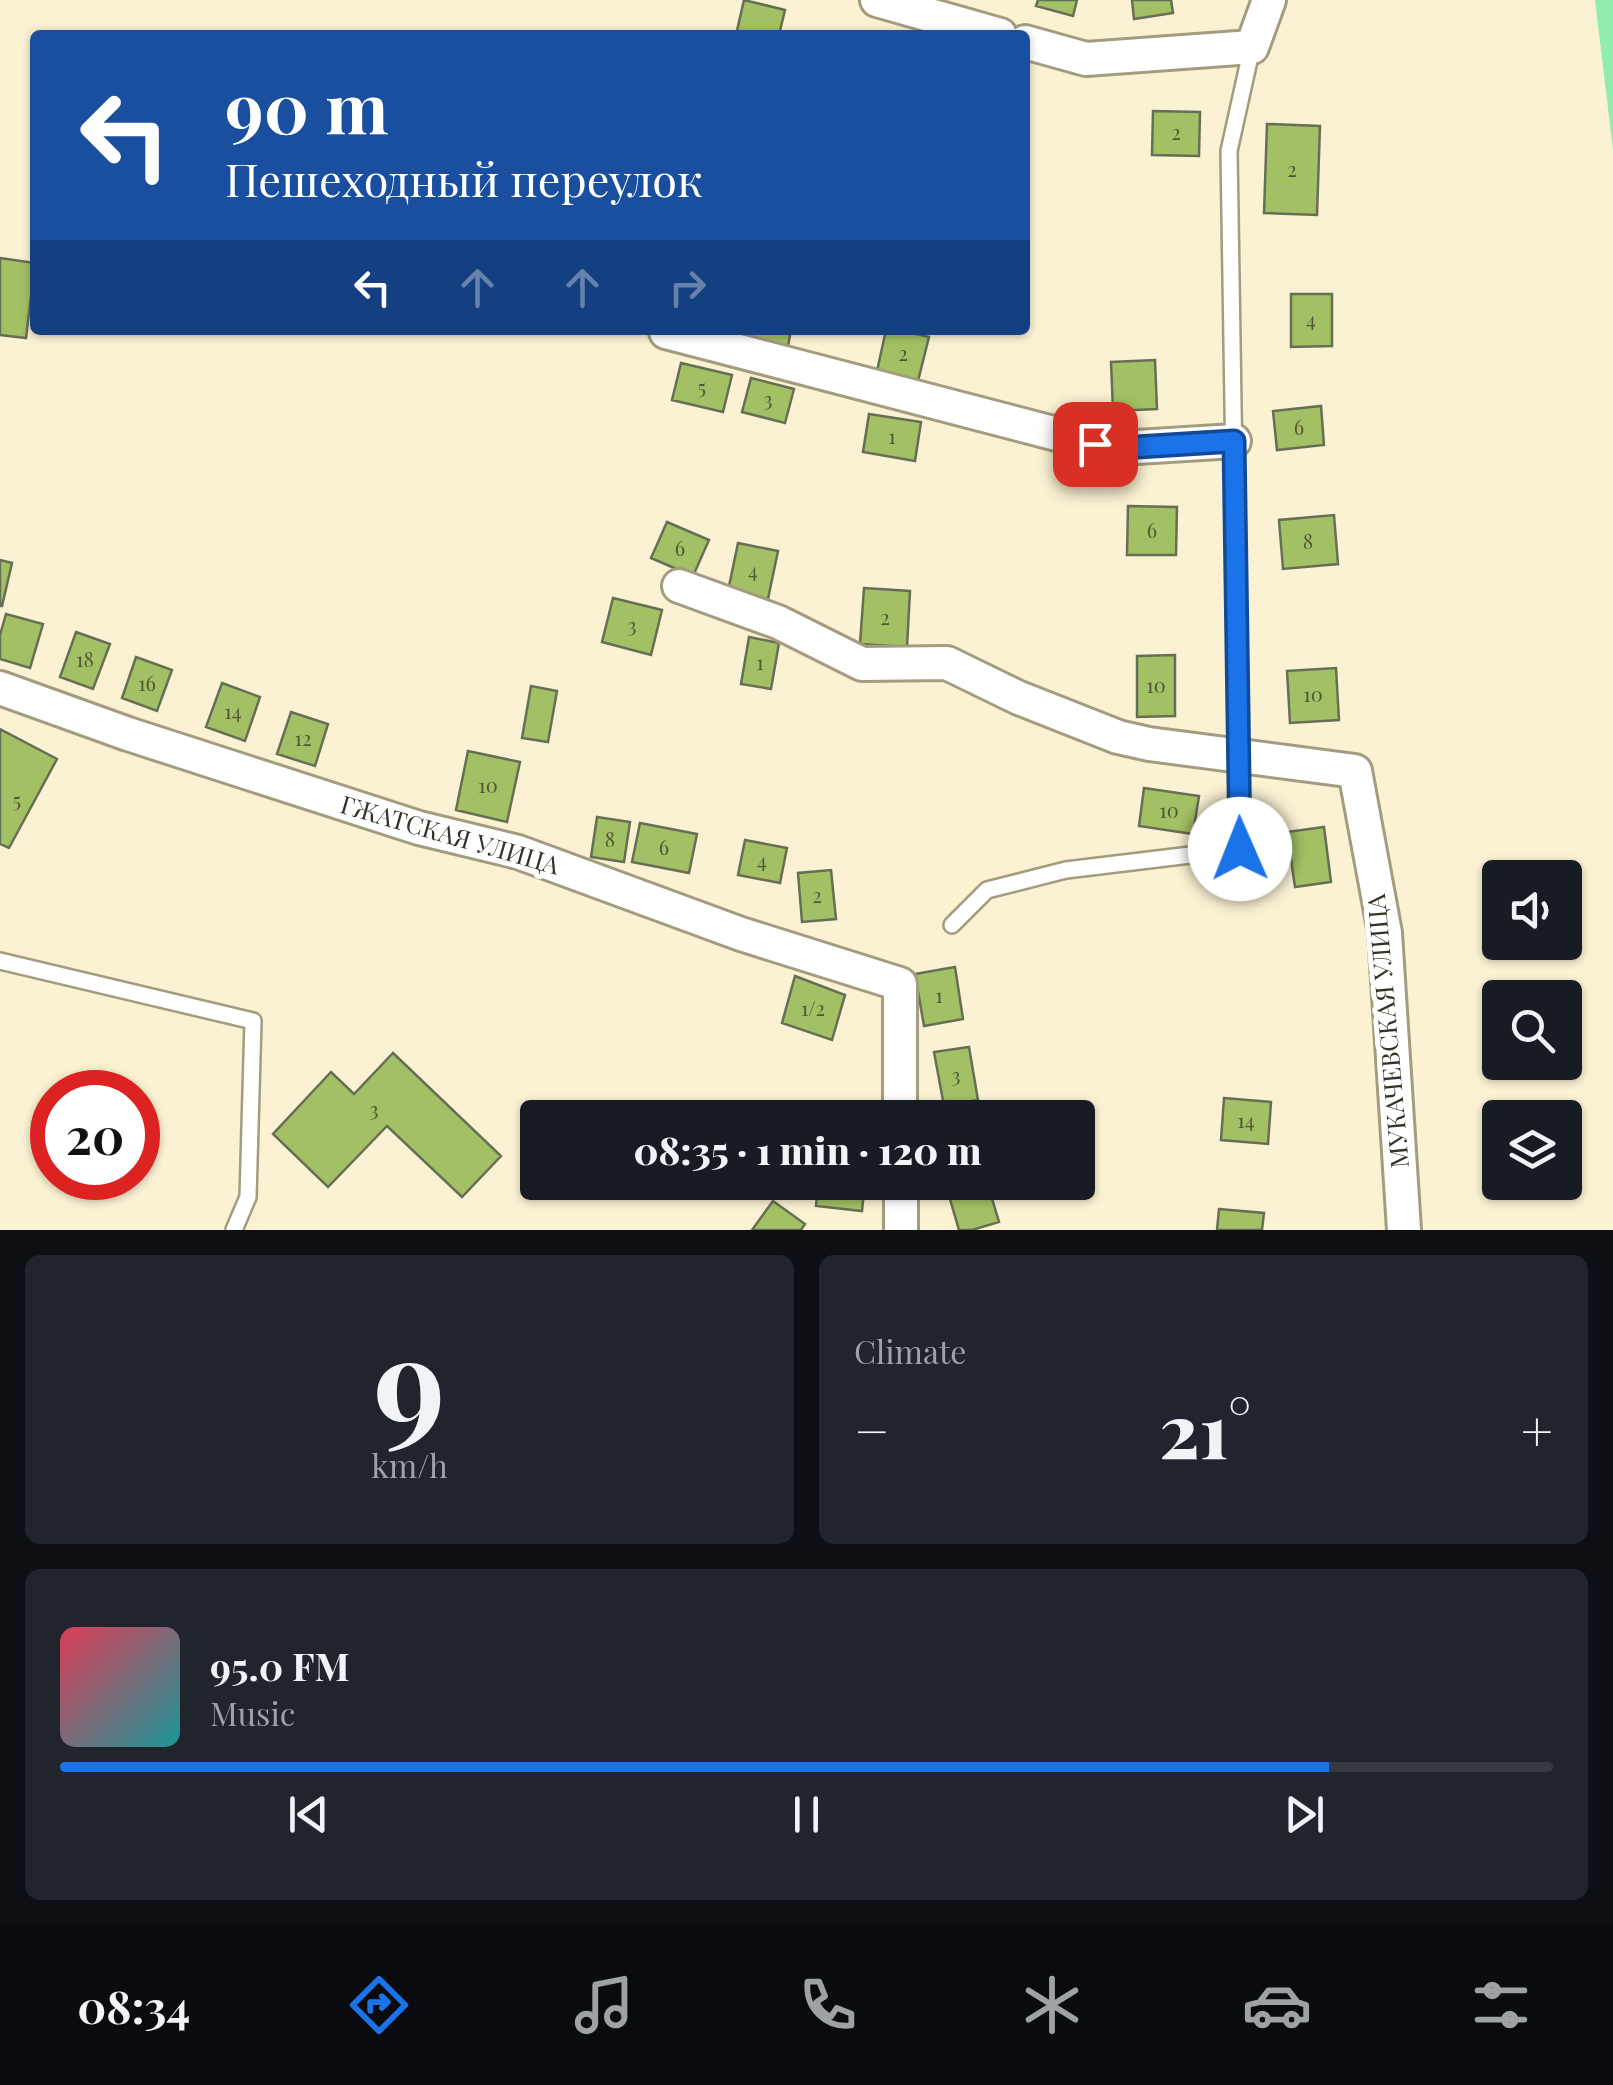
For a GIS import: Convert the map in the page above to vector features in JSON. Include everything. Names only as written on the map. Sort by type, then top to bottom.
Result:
[{"type":"street","points":[[877,0],[982,30]]},
{"type":"street","points":[[1030,43],[1086,59],[1252,47],[1269,0]]},
{"type":"street","points":[[677,335],[1095,444],[1137,447],[1234,441]]},
{"type":"street","points":[[679,586],[778,622],[862,664],[947,662],[1020,698],[1118,738],[1238,755]]},
{"type":"street","name":"ГЖАТСКАЯ УЛИЦА","points":[[0,688],[418,828],[518,852],[740,934],[900,984],[900,1100]]},
{"type":"street","name":"МУКАЧЕВСКАЯ УЛИЦА","points":[[1238,755],[1354,771],[1385,933],[1404,1230]]},
{"type":"street","points":[[900,1200],[901,1230]]},
{"type":"lane","points":[[952,925],[986,890],[1066,870],[1240,849],[1229,151],[1252,47]]},
{"type":"lane","points":[[0,961],[253,1022],[248,1196],[234,1230]]},
{"type":"shaded area","points":[[1595,0],[1613,0],[1613,150]]},
{"type":"building","points":[[744,0],[785,10],[780,30],[737,30]]},
{"type":"building","points":[[1038,0],[1077,0],[1073,16],[1036,6]]},
{"type":"building","points":[[1132,0],[1171,0],[1173,13],[1134,19]]},
{"type":"building","points":[[1153,111],[1200,112],[1199,156],[1152,155]]},
{"type":"building","points":[[1267,124],[1320,126],[1317,215],[1264,213]]},
{"type":"building","points":[[0,258],[30,262],[26,338],[0,335]]},
{"type":"building","points":[[1291,294],[1332,294],[1332,346],[1291,347]]},
{"type":"building","points":[[744,335],[790,335],[788,346]]},
{"type":"building","points":[[885,335],[929,337],[918,381],[877,371]]},
{"type":"building","points":[[1155,360],[1157,409],[1113,411],[1111,362]]},
{"type":"building","points":[[681,363],[732,375],[723,412],[672,400]]},
{"type":"building","points":[[751,378],[794,389],[785,423],[742,412]]},
{"type":"building","points":[[1321,406],[1324,445],[1277,450],[1273,411]]},
{"type":"building","points":[[869,414],[921,422],[915,461],[863,452]]},
{"type":"building","points":[[1128,506],[1177,507],[1176,555],[1127,555]]},
{"type":"building","points":[[1334,515],[1338,564],[1283,569],[1279,520]]},
{"type":"building","points":[[667,522],[709,540],[693,576],[651,558]]},
{"type":"building","points":[[738,543],[778,551],[768,599],[728,591]]},
{"type":"building","points":[[0,560],[12,563],[2,606],[0,606]]},
{"type":"building","points":[[864,588],[910,591],[907,647],[860,644]]},
{"type":"building","points":[[613,598],[662,610],[651,655],[602,642]]},
{"type":"building","points":[[6,614],[43,624],[30,668],[0,659],[0,635]]},
{"type":"building","points":[[76,632],[110,644],[93,689],[60,677]]},
{"type":"building","points":[[749,637],[779,643],[771,689],[741,684]]},
{"type":"building","points":[[1175,655],[1175,716],[1137,717],[1137,656]]},
{"type":"building","points":[[136,657],[172,670],[157,711],[122,698]]},
{"type":"building","points":[[1336,668],[1339,720],[1290,723],[1287,671]]},
{"type":"building","points":[[222,683],[260,697],[245,741],[206,727]]},
{"type":"building","points":[[531,686],[557,691],[548,742],[522,738]]},
{"type":"building","points":[[291,712],[328,724],[315,766],[277,754]]},
{"type":"building","points":[[0,729],[57,759],[9,848],[0,844]]},
{"type":"building","points":[[468,751],[520,762],[507,822],[456,810]]},
{"type":"building","points":[[1144,788],[1199,796],[1193,834],[1139,826]]},
{"type":"building","points":[[597,817],[630,822],[624,862],[591,857]]},
{"type":"building","points":[[640,823],[697,834],[689,873],[632,862]]},
{"type":"building","points":[[1324,827],[1331,882],[1295,887],[1287,832]]},
{"type":"building","points":[[745,840],[787,848],[780,883],[738,875]]},
{"type":"building","points":[[831,870],[836,919],[802,922],[798,873]]},
{"type":"building","points":[[955,967],[963,1019],[924,1026],[915,974]]},
{"type":"building","points":[[795,976],[845,995],[832,1040],[782,1023]]},
{"type":"building","points":[[969,1047],[978,1100],[943,1100],[934,1052]]},
{"type":"building","points":[[393,1053],[501,1156],[462,1197],[387,1126],[328,1187],[273,1134],[331,1072],[354,1094]]},
{"type":"building","points":[[1224,1098],[1271,1102],[1268,1144],[1221,1140]]},
{"type":"building","points":[[816,1200],[863,1200],[862,1211],[816,1206]]},
{"type":"building","points":[[950,1200],[992,1200],[999,1222],[959,1230]]},
{"type":"building","points":[[773,1201],[805,1224],[801,1230],[752,1230]]},
{"type":"building","points":[[1219,1209],[1264,1213],[1262,1230],[1217,1230]]},
{"type":"route","points":[[1095,444],[1137,447],[1234,441],[1240,849]]}]
